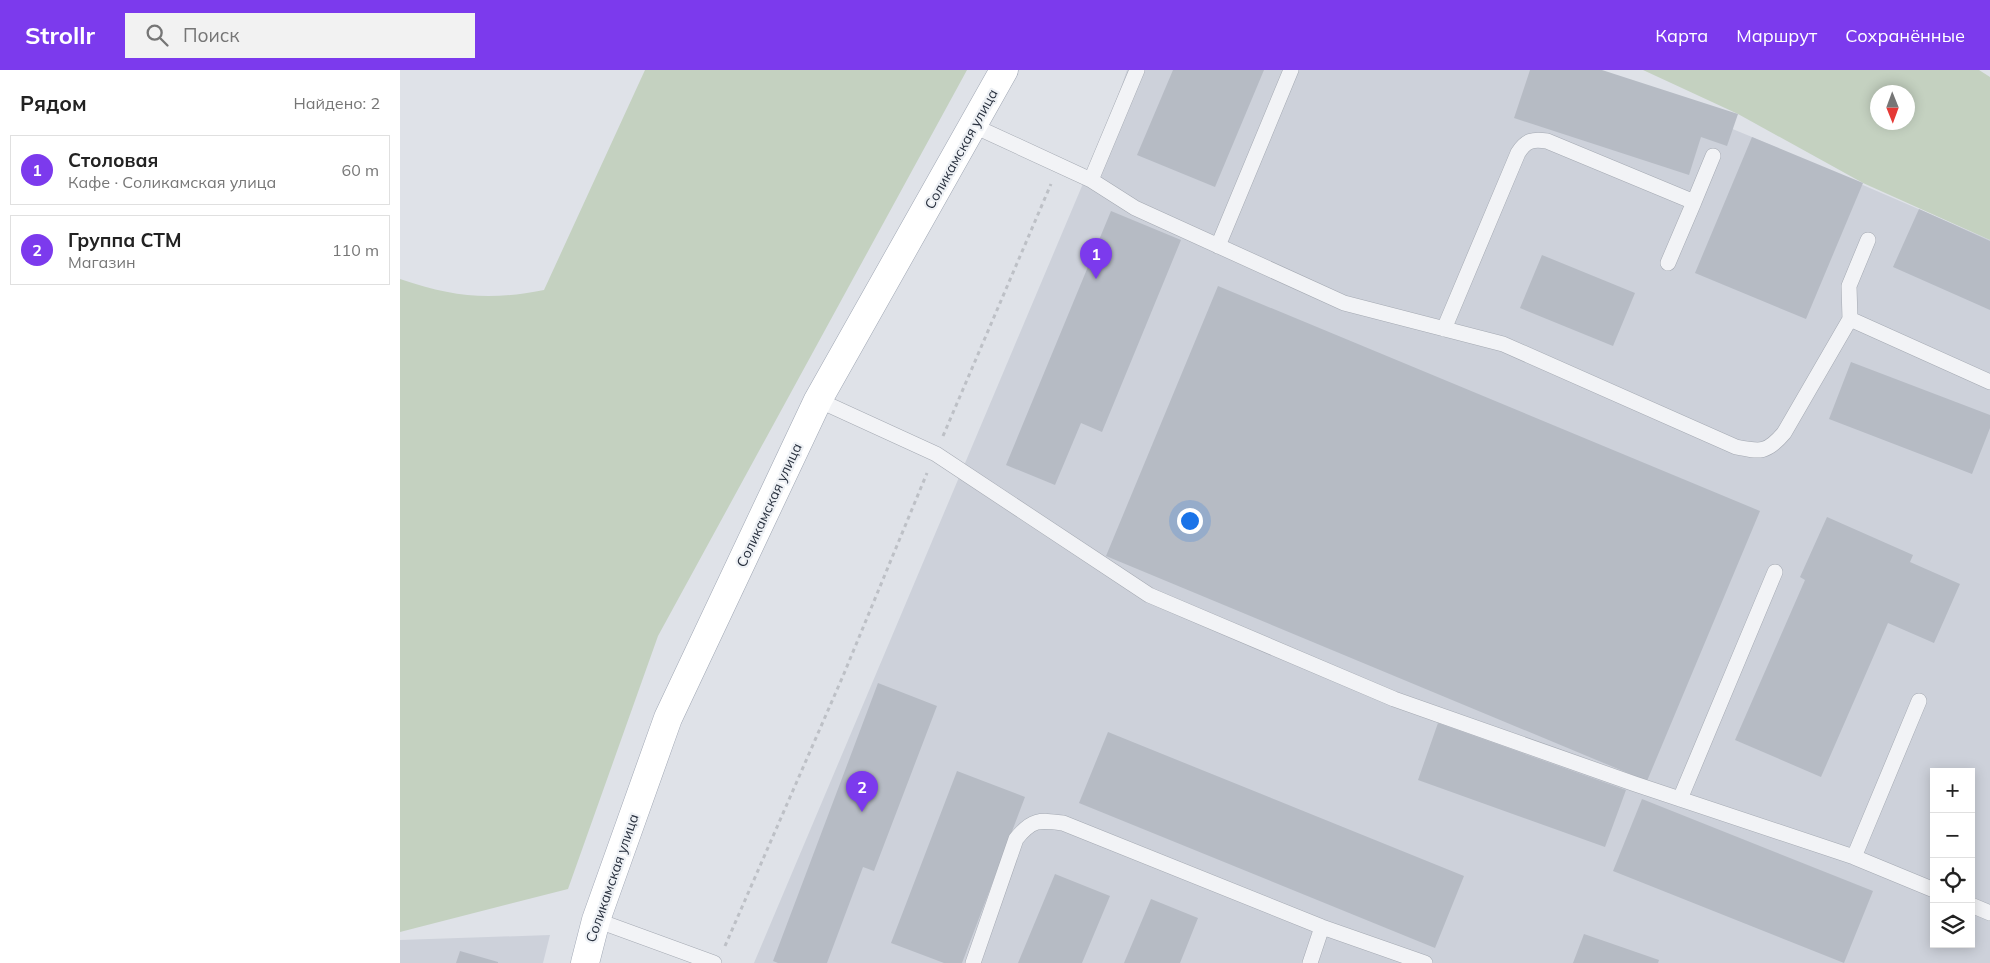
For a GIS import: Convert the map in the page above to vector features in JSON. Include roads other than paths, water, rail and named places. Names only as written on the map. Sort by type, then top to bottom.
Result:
[{"type":"main road","name":"Соликамская улица","points":[[585,963],[596,920],[668,718],[818,400],[1004,70]]},
{"type":"lane","points":[[1091,180],[1137,70]]},
{"type":"lane","points":[[1218,246],[1291,70]]},
{"type":"lane","points":[[974,126],[1091,180],[1135,208],[1344,303],[1503,344],[1736,447],[1758,451],[1772,446],[1784,433],[1850,319],[1849,286],[1868,240]]},
{"type":"lane","points":[[1444,329],[1524,143],[1534,140],[1547,141],[1694,202]]},
{"type":"lane","points":[[1668,263],[1713,156]]},
{"type":"lane","points":[[1850,319],[1990,382]]},
{"type":"lane","points":[[818,400],[936,454],[1149,595],[1394,699],[1680,799],[1854,857],[1930,888]]},
{"type":"lane","points":[[1680,799],[1775,572]]},
{"type":"lane","points":[[1854,857],[1919,701]]},
{"type":"lane","points":[[972,963],[1016,839],[1027,826],[1042,820],[1063,823],[1322,927],[1425,963]]},
{"type":"lane","points":[[1975,907],[1990,913]]},
{"type":"lane","points":[[596,920],[718,958]]},
{"type":"lane","points":[[1310,963],[1322,927]]},
{"type":"place","name":"Столовая","points":[[1096,279]]},
{"type":"place","name":"Группа СТМ","points":[[862,812]]}]
